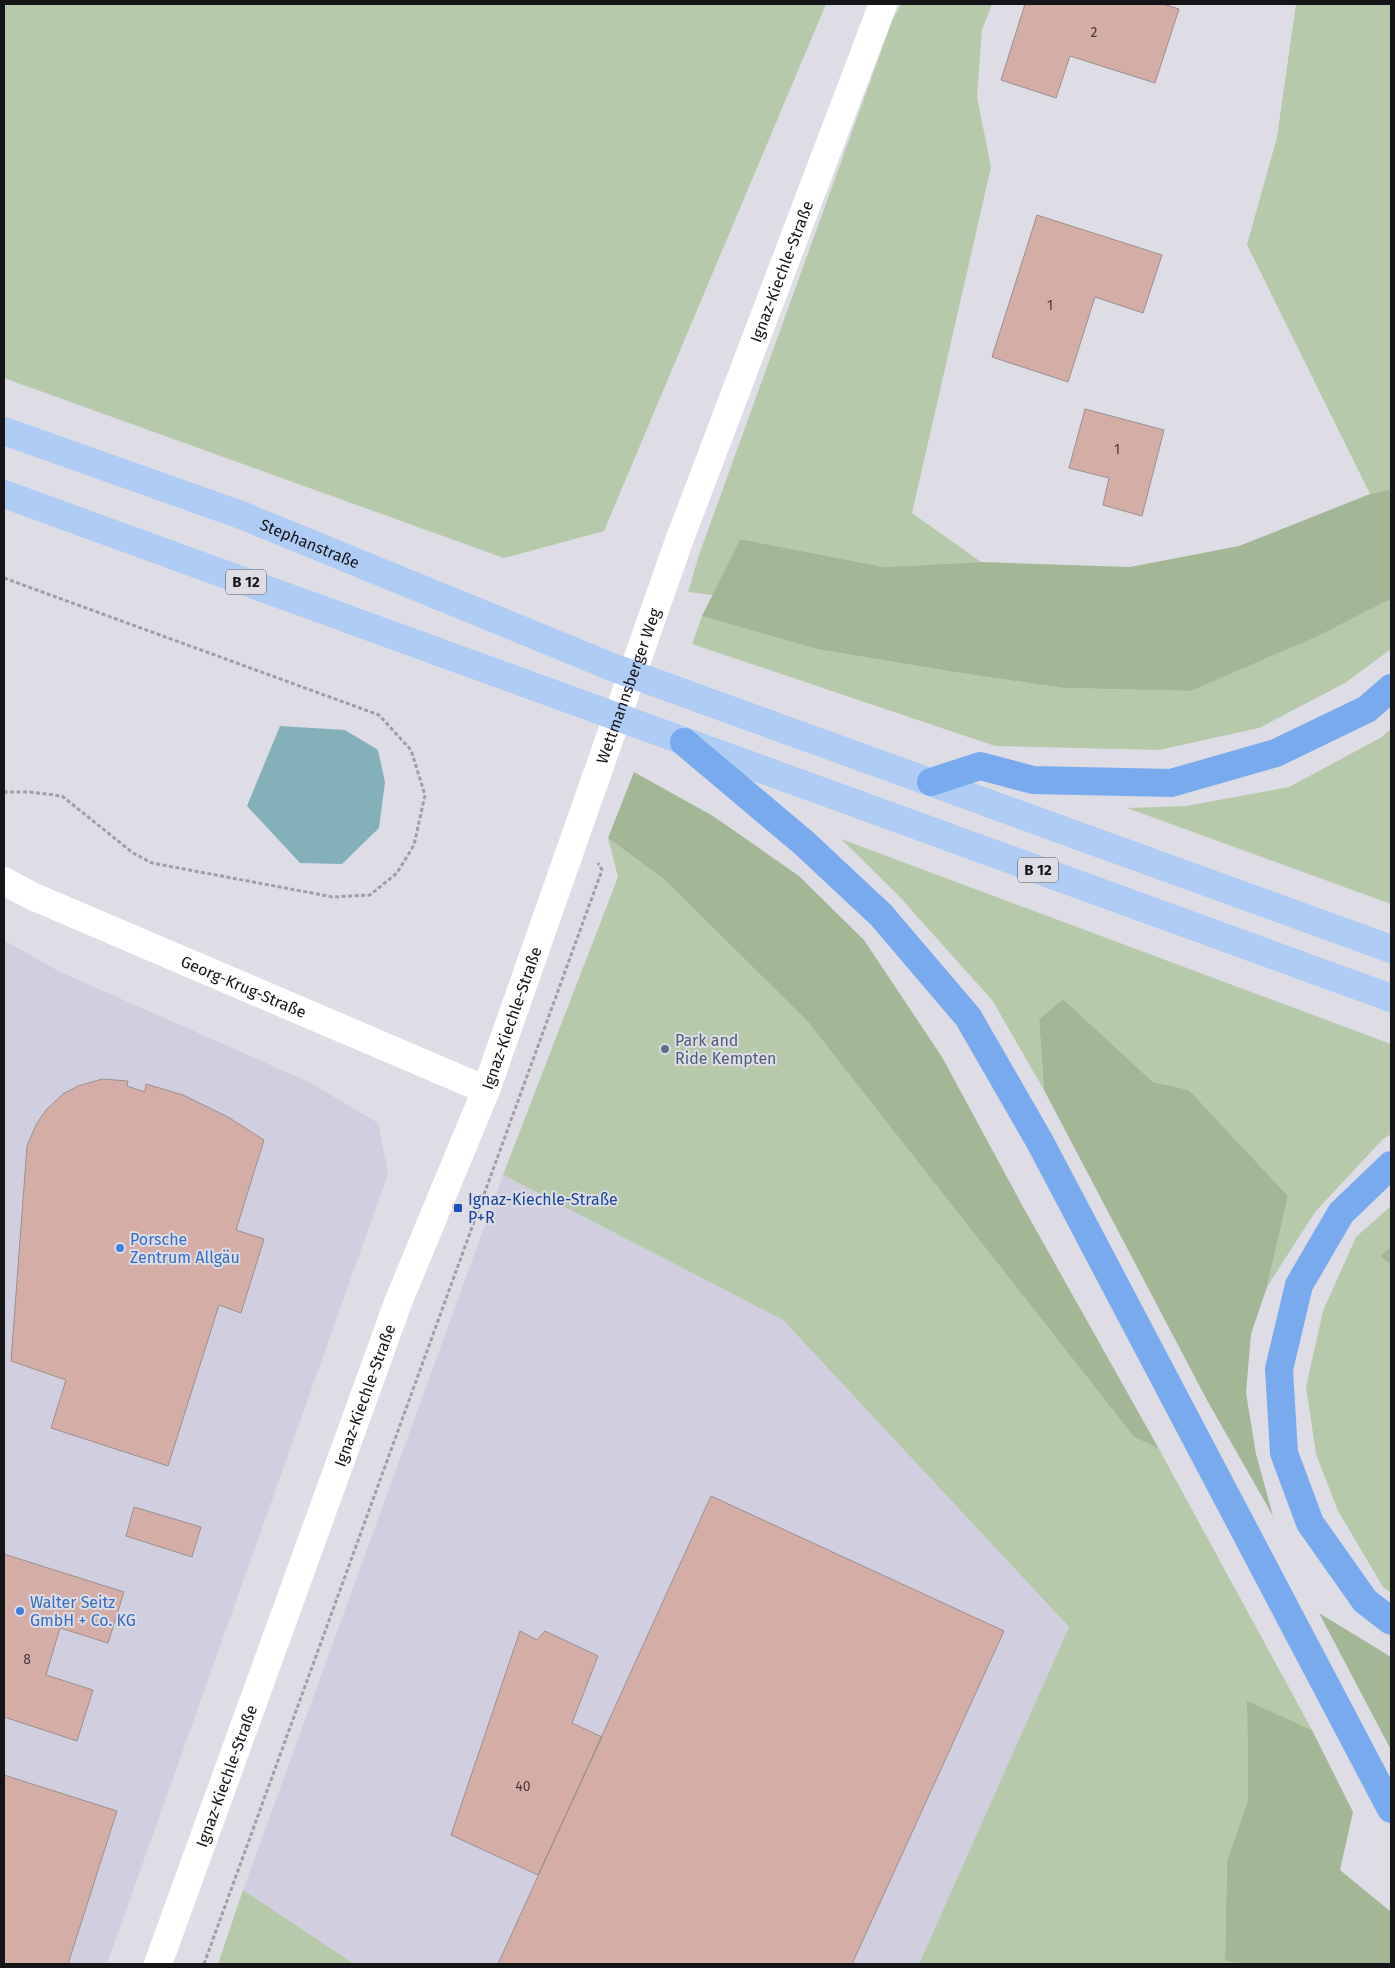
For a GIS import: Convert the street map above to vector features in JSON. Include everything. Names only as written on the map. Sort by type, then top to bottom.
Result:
[{"type":"highway","points":[[931,782],[980,766],[1033,780],[1171,783],[1276,753],[1368,709],[1391,688]]},
{"type":"highway","points":[[684,742],[804,843],[881,915],[968,1017],[1040,1142],[1391,1809]]},
{"type":"highway","points":[[1391,1165],[1341,1213],[1299,1285],[1279,1369],[1284,1453],[1310,1523],[1365,1600],[1391,1620]]},
{"type":"main road","name":"Stephanstraße","points":[[4,431],[241,515],[612,667],[1391,948]]},
{"type":"main road","name":"B 12","points":[[4,494],[1391,998]]},
{"type":"street","name":"Ignaz-Kiechle-Straße","points":[[679,541],[883,4]]},
{"type":"street","name":"Wettmannsberger Weg","points":[[577,829],[679,541]]},
{"type":"street","name":"Ignaz-Kiechle-Straße","points":[[158,1964],[399,1300],[486,1090],[577,829]]},
{"type":"street","name":"Georg-Krug-Straße","points":[[4,882],[41,900],[486,1090]]},
{"type":"path","points":[[4,578],[379,715],[411,750],[425,795],[414,845],[398,873],[370,895],[333,897],[152,863],[133,854],[62,796],[30,792],[4,792]]},
{"type":"path","points":[[204,1964],[602,870]]},
{"type":"shaded area","points":[[4,940],[58,971],[309,1082],[378,1123],[388,1174],[107,1964],[4,1964]]},
{"type":"shaded area","points":[[503,1175],[783,1320],[1069,1627],[919,1964],[354,1964],[243,1890]]},
{"type":"green space","points":[[4,4],[826,4],[604,531],[504,558],[4,378]]},
{"type":"green space","points":[[901,4],[992,4],[982,30],[977,97],[991,167],[912,513],[981,562],[884,567],[740,539],[713,595],[688,592],[699,555],[892,21]]},
{"type":"green space","points":[[1296,4],[1391,4],[1391,489],[1370,494],[1247,245],[1277,137]]},
{"type":"green space","points":[[1391,489],[1391,599],[1316,637],[1191,691],[1063,688],[954,672],[816,649],[702,616],[740,539],[884,567],[981,562],[1130,567],[1239,546],[1370,494]]},
{"type":"green space","points":[[1391,599],[1391,649],[1345,683],[1259,728],[1159,750],[995,746],[692,644],[702,616],[816,649],[954,672],[1063,688],[1191,691],[1316,637]]},
{"type":"green space","points":[[1391,729],[1391,904],[1127,808],[1186,806],[1289,787],[1382,737]]},
{"type":"green space","points":[[634,772],[713,816],[799,876],[864,940],[942,1057],[1022,1205],[1159,1449],[1134,1437],[808,1022],[666,881],[608,838]]},
{"type":"green space","points":[[608,838],[666,881],[808,1022],[1134,1437],[1159,1449],[1312,1730],[1247,1702],[1248,1800],[1227,1861],[1225,1960],[1245,1964],[919,1964],[1069,1627],[783,1320],[503,1175],[618,877]]},
{"type":"green space","points":[[841,839],[1391,1044],[1391,1134],[1383,1139],[1315,1212],[1267,1287],[1288,1196],[1189,1090],[1153,1082],[1063,999],[1039,1019],[1044,1090],[992,1000],[897,894]]},
{"type":"green space","points":[[1063,999],[1153,1082],[1189,1090],[1288,1196],[1267,1287],[1251,1334],[1246,1393],[1256,1454],[1273,1516],[1208,1402],[1044,1090],[1039,1019]]},
{"type":"green space","points":[[1391,1206],[1391,1246],[1382,1256],[1391,1265],[1391,1593],[1383,1587],[1338,1511],[1316,1454],[1306,1387],[1323,1311],[1356,1237]]},
{"type":"green space","points":[[1391,1246],[1391,1265],[1381,1256]]},
{"type":"green space","points":[[1319,1613],[1391,1657],[1391,1750]]},
{"type":"green space","points":[[1247,1701],[1312,1730],[1353,1812],[1340,1870],[1391,1912],[1391,1964],[1245,1964],[1225,1961],[1227,1861],[1248,1800]]},
{"type":"green space","points":[[243,1890],[354,1964],[218,1964]]},
{"type":"water","points":[[280,726],[345,730],[378,750],[385,782],[379,828],[342,864],[300,863],[247,806]]},
{"type":"building","points":[[1025,4],[1163,4],[1179,9],[1155,83],[1070,56],[1056,98],[1001,80]]},
{"type":"building","points":[[1037,215],[1162,255],[1143,313],[1095,297],[1068,382],[992,357]]},
{"type":"building","points":[[1085,409],[1164,430],[1142,516],[1103,505],[1109,478],[1069,468]]},
{"type":"building","points":[[102,1079],[128,1081],[127,1086],[145,1092],[146,1084],[183,1095],[228,1117],[264,1140],[236,1230],[264,1239],[241,1313],[219,1305],[168,1466],[51,1428],[66,1380],[11,1361],[27,1146],[36,1125],[46,1110],[63,1094],[78,1086]]},
{"type":"building","points":[[711,1496],[1004,1631],[852,1964],[498,1964]]},
{"type":"building","points":[[134,1507],[201,1527],[192,1557],[126,1536]]},
{"type":"building","points":[[4,1554],[124,1592],[108,1643],[60,1628],[46,1675],[93,1690],[77,1741],[4,1717]]},
{"type":"building","points":[[520,1631],[537,1640],[545,1631],[598,1656],[572,1723],[602,1737],[538,1875],[451,1835]]},
{"type":"building","points":[[4,1775],[117,1811],[68,1964],[4,1964]]},
{"type":"place","name":"Park and Ride Kempten","points":[[665,1049]]},
{"type":"place","name":"Ignaz-Kiechle-Straße P+R","points":[[458,1208]]},
{"type":"place","name":"Porsche Zentrum Allgäu","points":[[120,1248]]},
{"type":"place","name":"Walter Seitz GmbH + Co. KG","points":[[20,1611]]}]
